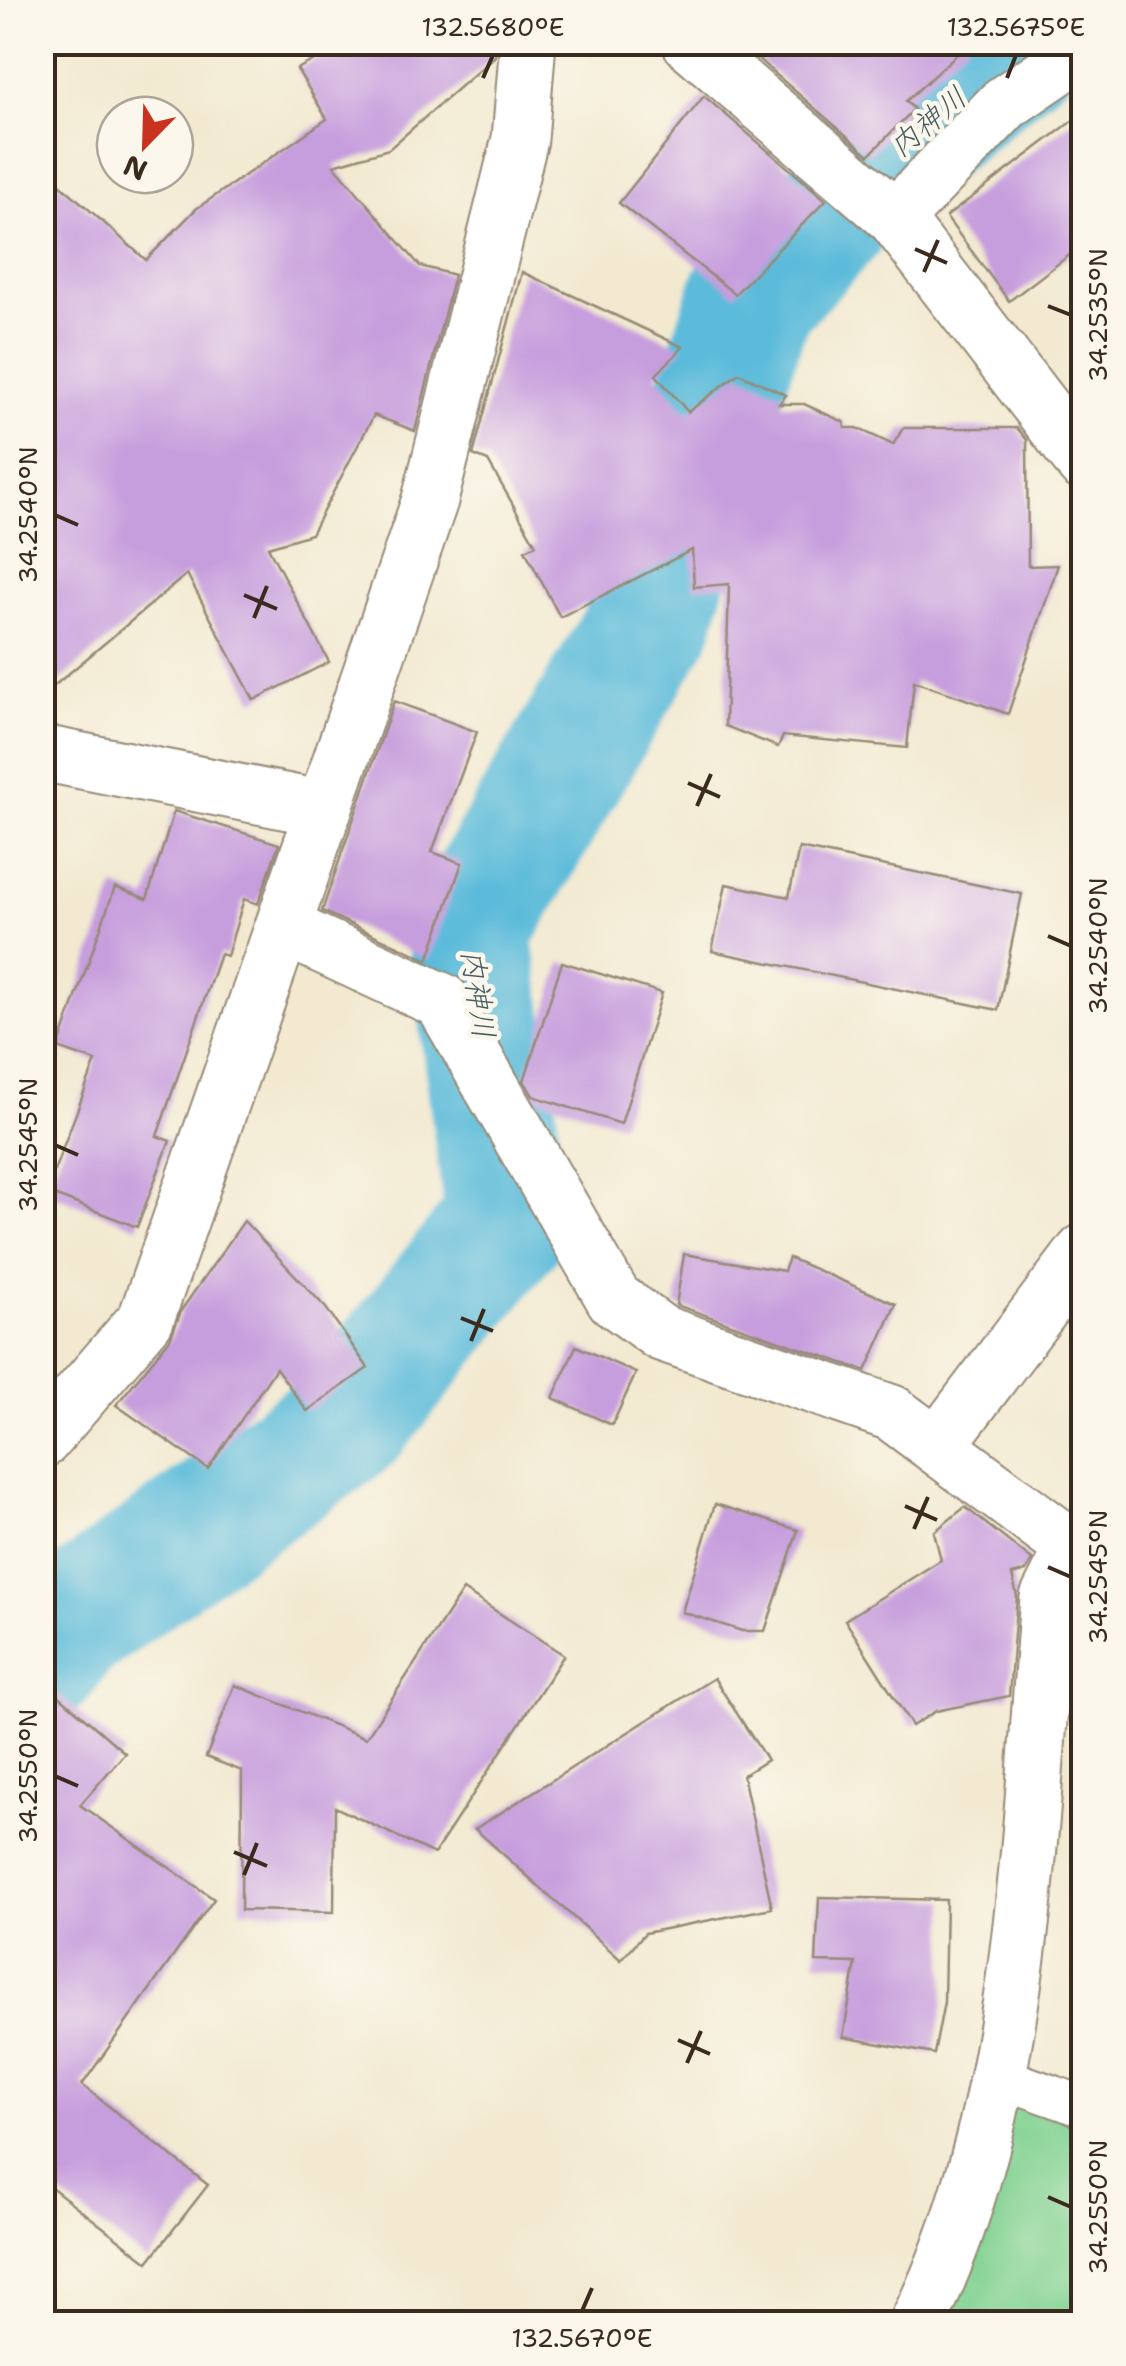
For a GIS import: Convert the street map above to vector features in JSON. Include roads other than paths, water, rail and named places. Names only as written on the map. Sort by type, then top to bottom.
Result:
[{"type":"street","points":[[42,1440],[146,1319],[324,810],[430,500],[520,140],[528,42]]},
{"type":"street","points":[[690,42],[895,218],[1084,463]]},
{"type":"street","points":[[895,218],[1005,104],[1084,49]]},
{"type":"street","points":[[42,753],[324,810]]},
{"type":"street","points":[[283,927],[442,1001],[614,1299],[661,1333],[892,1412],[1078,1552],[1048,1598],[1020,1935],[994,2075],[976,2160],[933,2291],[917,2324]]},
{"type":"street","points":[[937,1446],[1084,1252]]},
{"type":"lane","points":[[994,2075],[1084,2107]]},
{"type":"waterway","name":"内神川","points":[[878,163],[1023,42]]},
{"type":"waterway","name":"内神川","points":[[42,1658],[64,1627],[348,1421],[508,1220],[469,930],[652,617],[685,498],[751,298],[827,217]]}]
